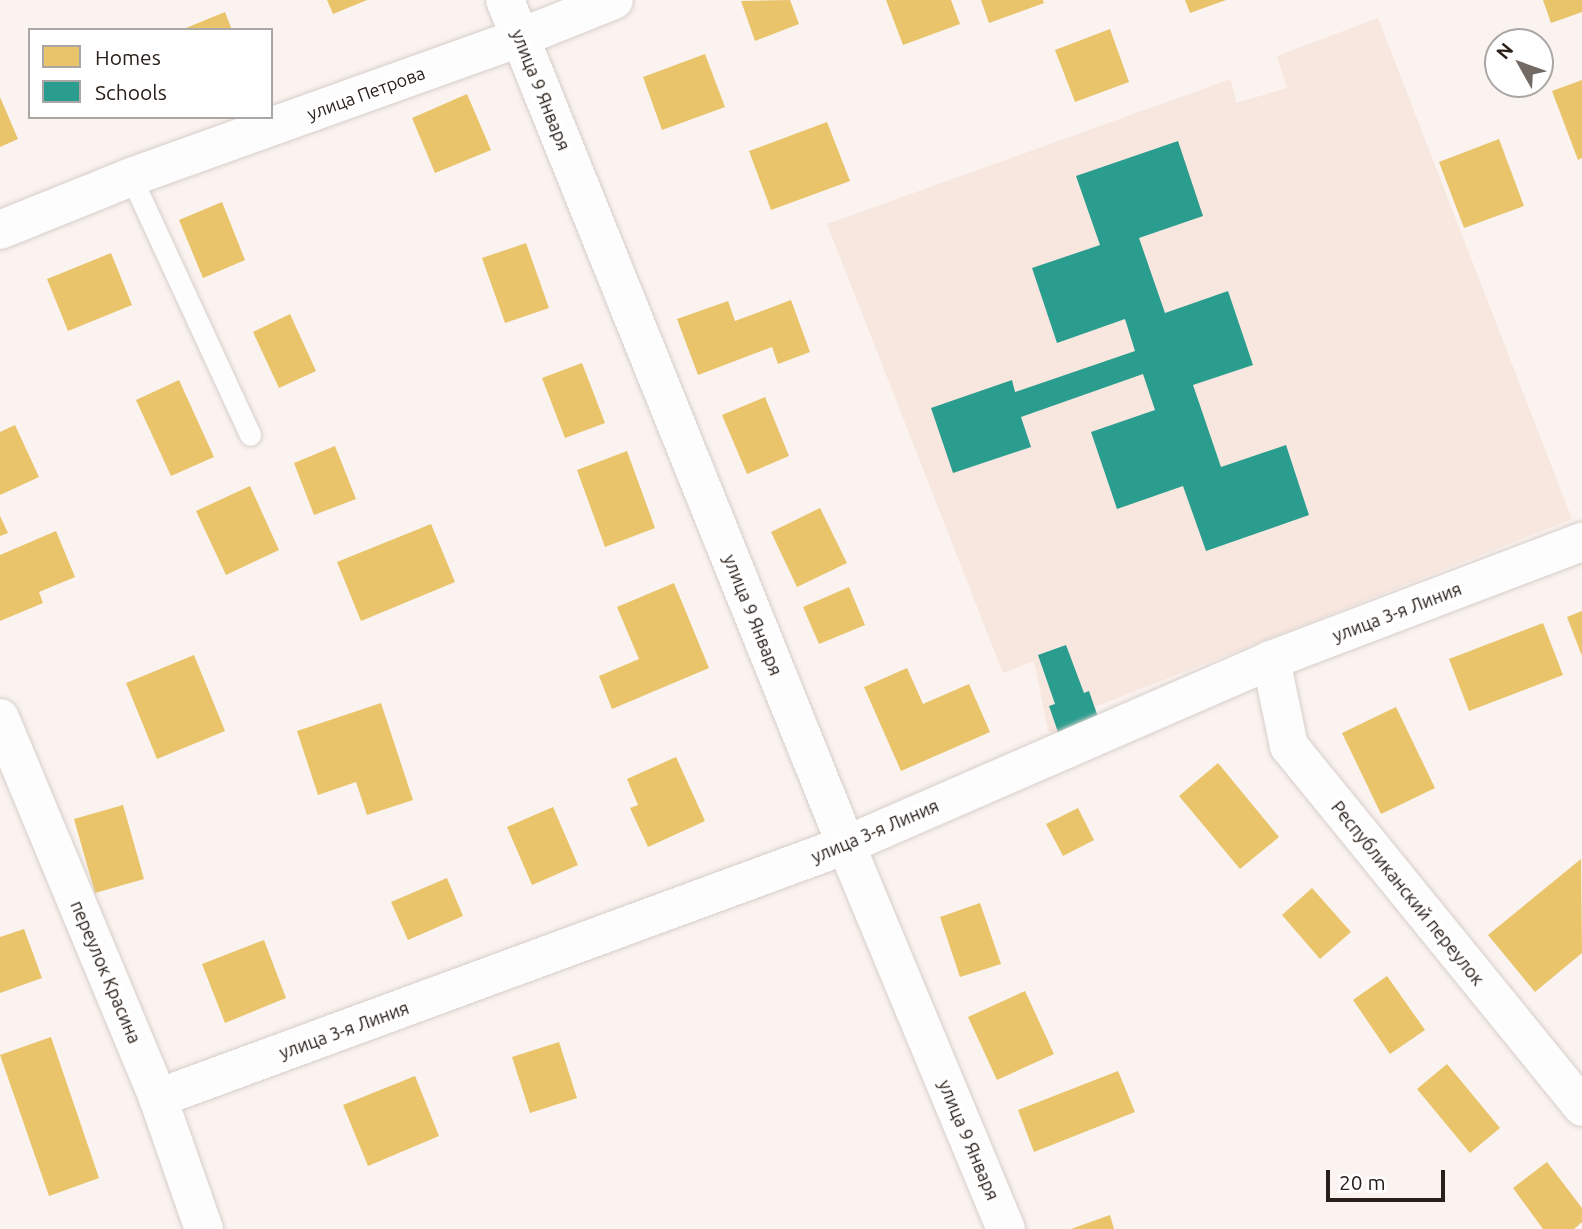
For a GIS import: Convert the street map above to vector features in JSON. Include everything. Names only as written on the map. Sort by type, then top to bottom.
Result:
[{"type":"street","name":"улица 9 Января","points":[[505,0],[846,845],[1006,1229]]},
{"type":"street","name":"улица Петрова","points":[[0,230],[131,177],[519,38],[614,0]]},
{"type":"street","name":"улица 3-я Линия","points":[[158,1098],[846,845],[1270,660],[1582,542]]},
{"type":"street","name":"Республиканский переулок","points":[[1270,660],[1289,746],[1582,1107]]},
{"type":"street","name":"переулок Красина","points":[[0,718],[158,1098],[204,1229]]},
{"type":"lane","points":[[131,177],[250,435]]},
{"type":"shaded area","points":[[1378,18],[1572,519],[1095,707],[1099,720],[1059,735],[1048,731],[1034,661],[1003,673],[827,224],[1231,79],[1236,103],[1287,88],[1277,56]]},
{"type":"building: Homes","points":[[327,0],[367,0],[333,14]]},
{"type":"building: Homes","points":[[790,0],[799,24],[755,41],[741,1]]},
{"type":"building: Homes","points":[[886,0],[951,0],[960,24],[903,45]]},
{"type":"building: Homes","points":[[981,0],[1043,0],[1044,3],[989,23]]},
{"type":"building: Homes","points":[[1185,0],[1226,0],[1190,13]]},
{"type":"building: Homes","points":[[1543,0],[1582,0],[1582,12],[1551,23]]},
{"type":"building: Homes","points":[[225,12],[231,28],[186,28]]},
{"type":"building: Homes","points":[[1110,29],[1129,82],[1075,102],[1055,50]]},
{"type":"building: Homes","points":[[705,54],[725,107],[662,130],[643,77]]},
{"type":"building: Homes","points":[[1582,80],[1582,158],[1578,160],[1554,96],[1554,90]]},
{"type":"building: Homes","points":[[467,94],[491,150],[435,173],[412,118]]},
{"type":"building: Homes","points":[[0,97],[18,139],[0,147]]},
{"type":"building: Homes","points":[[827,122],[850,181],[771,210],[749,151]]},
{"type":"building: Homes","points":[[1499,139],[1524,206],[1464,228],[1439,162]]},
{"type":"building: Homes","points":[[222,202],[245,260],[203,278],[179,220]]},
{"type":"building: Homes","points":[[526,243],[549,308],[505,323],[482,258]]},
{"type":"building: Homes","points":[[111,253],[132,305],[68,331],[47,279]]},
{"type":"building: Homes","points":[[791,300],[810,352],[778,364],[772,347],[698,375],[677,319],[728,301],[735,321]]},
{"type":"building: Homes","points":[[290,314],[316,371],[279,388],[253,332]]},
{"type":"building: Homes","points":[[582,363],[605,423],[565,438],[542,378]]},
{"type":"building: Homes","points":[[179,380],[214,457],[171,476],[136,400]]},
{"type":"building: Homes","points":[[765,397],[789,456],[747,474],[722,415]]},
{"type":"building: Homes","points":[[15,425],[39,477],[0,495],[0,432]]},
{"type":"building: Homes","points":[[335,446],[356,499],[314,515],[294,463]]},
{"type":"building: Homes","points":[[627,451],[655,528],[605,547],[577,470]]},
{"type":"building: Homes","points":[[250,486],[279,550],[226,575],[196,511]]},
{"type":"building: Homes","points":[[820,508],[847,563],[797,587],[771,532]]},
{"type":"building: Homes","points":[[0,516],[8,533],[0,536]]},
{"type":"building: Homes","points":[[431,524],[455,582],[361,621],[337,562]]},
{"type":"building: Homes","points":[[56,531],[75,577],[39,592],[43,603],[0,621],[0,555]]},
{"type":"building: Homes","points":[[674,583],[709,668],[612,709],[599,676],[639,659],[617,607]]},
{"type":"building: Homes","points":[[849,587],[865,625],[819,644],[803,607]]},
{"type":"building: Homes","points":[[1582,611],[1582,656],[1567,617]]},
{"type":"building: Homes","points":[[1543,623],[1563,675],[1469,711],[1449,659]]},
{"type":"building: Homes","points":[[194,655],[225,731],[157,759],[126,683]]},
{"type":"building: Homes","points":[[907,668],[923,704],[969,684],[990,732],[901,771],[864,687]]},
{"type":"building: Homes","points":[[381,703],[413,800],[367,815],[356,782],[318,795],[297,731]]},
{"type":"building: Homes","points":[[1396,707],[1435,788],[1381,814],[1342,733]]},
{"type":"building: Homes","points":[[676,757],[705,821],[648,847],[630,808],[638,805],[627,779]]},
{"type":"building: Homes","points":[[1218,763],[1279,837],[1240,869],[1179,796]]},
{"type":"building: Homes","points":[[123,805],[144,879],[95,893],[74,819]]},
{"type":"building: Homes","points":[[553,807],[578,865],[532,885],[507,827]]},
{"type":"building: Homes","points":[[1078,808],[1094,840],[1063,856],[1046,824]]},
{"type":"building: Homes","points":[[1581,859],[1582,953],[1535,992],[1488,935]]},
{"type":"building: Homes","points":[[447,878],[463,916],[408,940],[391,902]]},
{"type":"building: Homes","points":[[1312,888],[1351,932],[1320,959],[1282,915]]},
{"type":"building: Homes","points":[[980,903],[1001,964],[960,977],[940,917]]},
{"type":"building: Homes","points":[[24,929],[42,978],[0,993],[0,937]]},
{"type":"building: Homes","points":[[264,940],[286,998],[225,1023],[202,964]]},
{"type":"building: Homes","points":[[1387,976],[1425,1030],[1390,1054],[1353,1000]]},
{"type":"building: Homes","points":[[1025,991],[1054,1054],[997,1080],[968,1017]]},
{"type":"building: Homes","points":[[51,1037],[99,1178],[49,1196],[0,1055]]},
{"type":"building: Homes","points":[[559,1042],[577,1098],[530,1113],[512,1057]]},
{"type":"building: Homes","points":[[1447,1064],[1500,1128],[1470,1153],[1417,1089]]},
{"type":"building: Homes","points":[[1118,1071],[1135,1112],[1034,1152],[1018,1110]]},
{"type":"building: Homes","points":[[415,1076],[439,1136],[368,1166],[343,1105]]},
{"type":"building: Homes","points":[[1547,1162],[1582,1208],[1582,1222],[1574,1229],[1543,1229],[1513,1188]]},
{"type":"building: Homes","points":[[1110,1215],[1114,1229],[1071,1229]]},
{"type":"building: Schools","points":[[1178,141],[1203,216],[1139,238],[1165,313],[1228,291],[1253,365],[1193,385],[1221,467],[1286,445],[1309,515],[1206,551],[1183,486],[1117,509],[1091,432],[1155,410],[1143,374],[1021,417],[1031,447],[953,473],[931,408],[1012,380],[1015,392],[1135,351],[1125,319],[1057,343],[1032,268],[1100,245],[1076,176]]},
{"type":"building: Schools","points":[[1066,645],[1084,693],[1089,691],[1099,720],[1059,735],[1049,706],[1055,704],[1038,655]]}]
